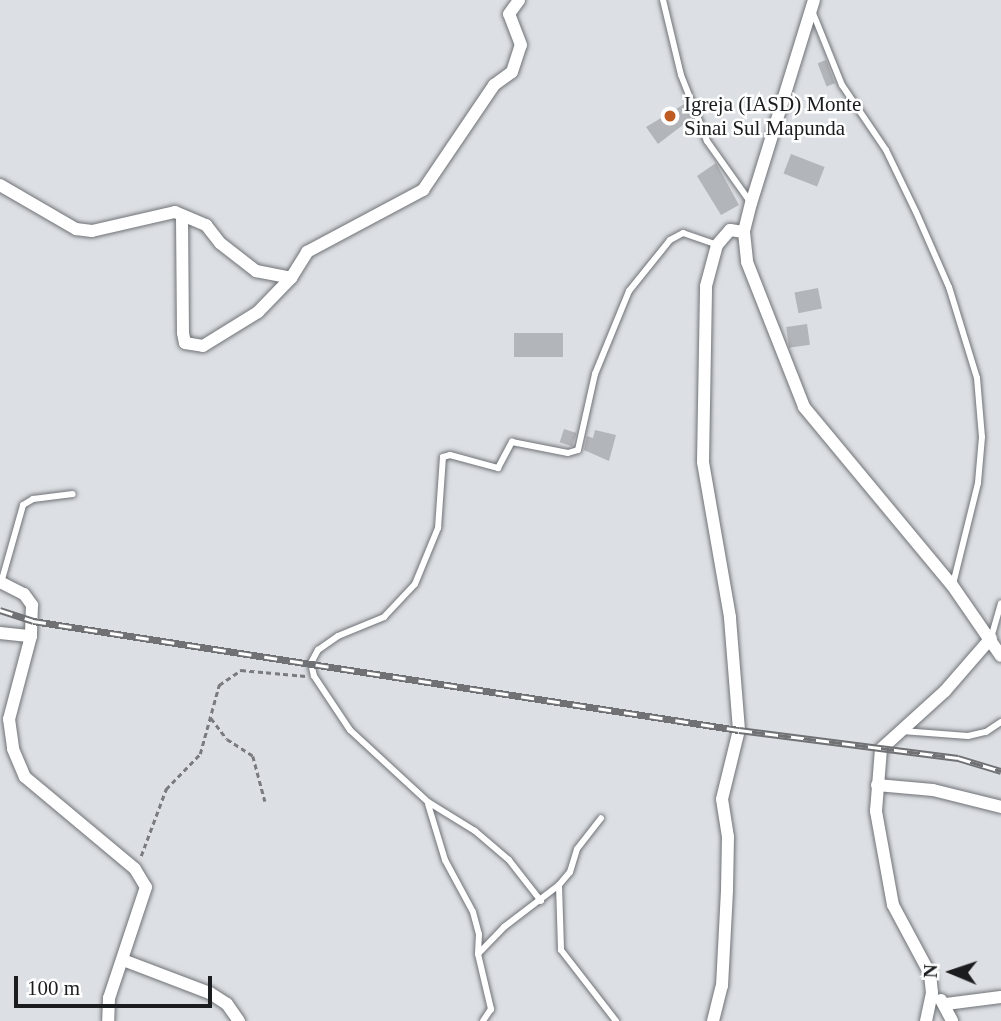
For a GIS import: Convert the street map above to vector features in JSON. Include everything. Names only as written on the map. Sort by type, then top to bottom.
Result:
[{"type":"street","points":[[182,218],[183,333],[185,343],[192,347],[203,346],[240,325],[291,278],[307,252],[423,190],[494,85],[512,72],[521,44],[509,14],[519,0]]},
{"type":"street","points":[[813,5],[744,232],[757,298],[804,407],[952,585],[1001,656]]},
{"type":"street","points":[[0,185],[76,229],[92,231],[166,211],[206,225],[220,243],[256,271],[291,278]]},
{"type":"street","points":[[713,1021],[722,986],[727,889],[728,837],[722,799],[739,730],[730,617],[702,450],[705,286],[717,245],[730,230],[744,232]]},
{"type":"street","points":[[1,583],[24,594],[32,605],[31,636],[9,719],[13,749],[24,777],[135,869],[146,887],[109,998],[108,1021]]},
{"type":"street","points":[[0,633],[31,636]]},
{"type":"street","points":[[926,1021],[932,992],[930,974],[893,905],[876,811],[881,749],[888,738],[902,731],[991,638]]},
{"type":"street","points":[[877,785],[933,790],[1001,807]]},
{"type":"street","points":[[122,960],[210,993],[227,1004],[239,1021]]},
{"type":"street","points":[[932,992],[946,1004],[952,1021]]},
{"type":"street","points":[[946,1004],[1001,997]]},
{"type":"lane","points":[[663,0],[681,75],[707,141],[751,203]]},
{"type":"lane","points":[[813,5],[842,85],[886,150],[949,287],[977,378],[982,438],[978,484],[952,585]]},
{"type":"lane","points":[[541,901],[509,860],[475,831],[428,802],[350,730],[314,676],[310,663],[318,650],[338,636],[384,617],[415,584],[438,528],[443,457],[450,455],[498,468],[512,442],[537,443],[568,453],[578,450],[595,374],[629,291],[670,240],[683,233],[717,245]]},
{"type":"lane","points":[[1,583],[23,505],[33,499],[73,494]]},
{"type":"lane","points":[[991,638],[1001,603]]},
{"type":"lane","points":[[902,731],[968,736],[1001,722]]},
{"type":"lane","points":[[428,802],[445,860],[473,912],[478,954],[491,1009],[483,1021]]},
{"type":"lane","points":[[478,954],[503,927],[559,885],[570,872],[577,849],[601,818]]},
{"type":"lane","points":[[559,885],[561,950],[616,1021]]},
{"type":"path","points":[[265,802],[253,756],[227,739],[211,718],[209,709],[219,685],[241,670],[314,676]]},
{"type":"path","points":[[135,869],[166,789],[200,754],[211,718]]},
{"type":"building","points":[[826,60],[835,83],[827,87],[818,63]]},
{"type":"building","points":[[686,103],[692,118],[658,144],[646,127]]},
{"type":"building","points":[[791,154],[825,167],[817,187],[783,174]]},
{"type":"building","points":[[716,163],[739,205],[721,215],[697,176]]},
{"type":"building","points":[[818,288],[822,309],[798,313],[794,293]]},
{"type":"building","points":[[807,324],[810,345],[789,348],[786,327]]},
{"type":"building","points":[[514,333],[563,333],[563,357],[514,357]]},
{"type":"building","points":[[564,429],[576,433],[572,446],[560,442]]},
{"type":"building","points":[[595,430],[616,435],[609,461],[584,450],[587,436],[593,438]]},
{"type":"railway","points":[[0,610],[33,621],[739,730],[958,758],[1001,771]]},
{"type":"place","name":"Igreja (IASD) Monte Sinai Sul Mapunda","points":[[670,116]]}]
